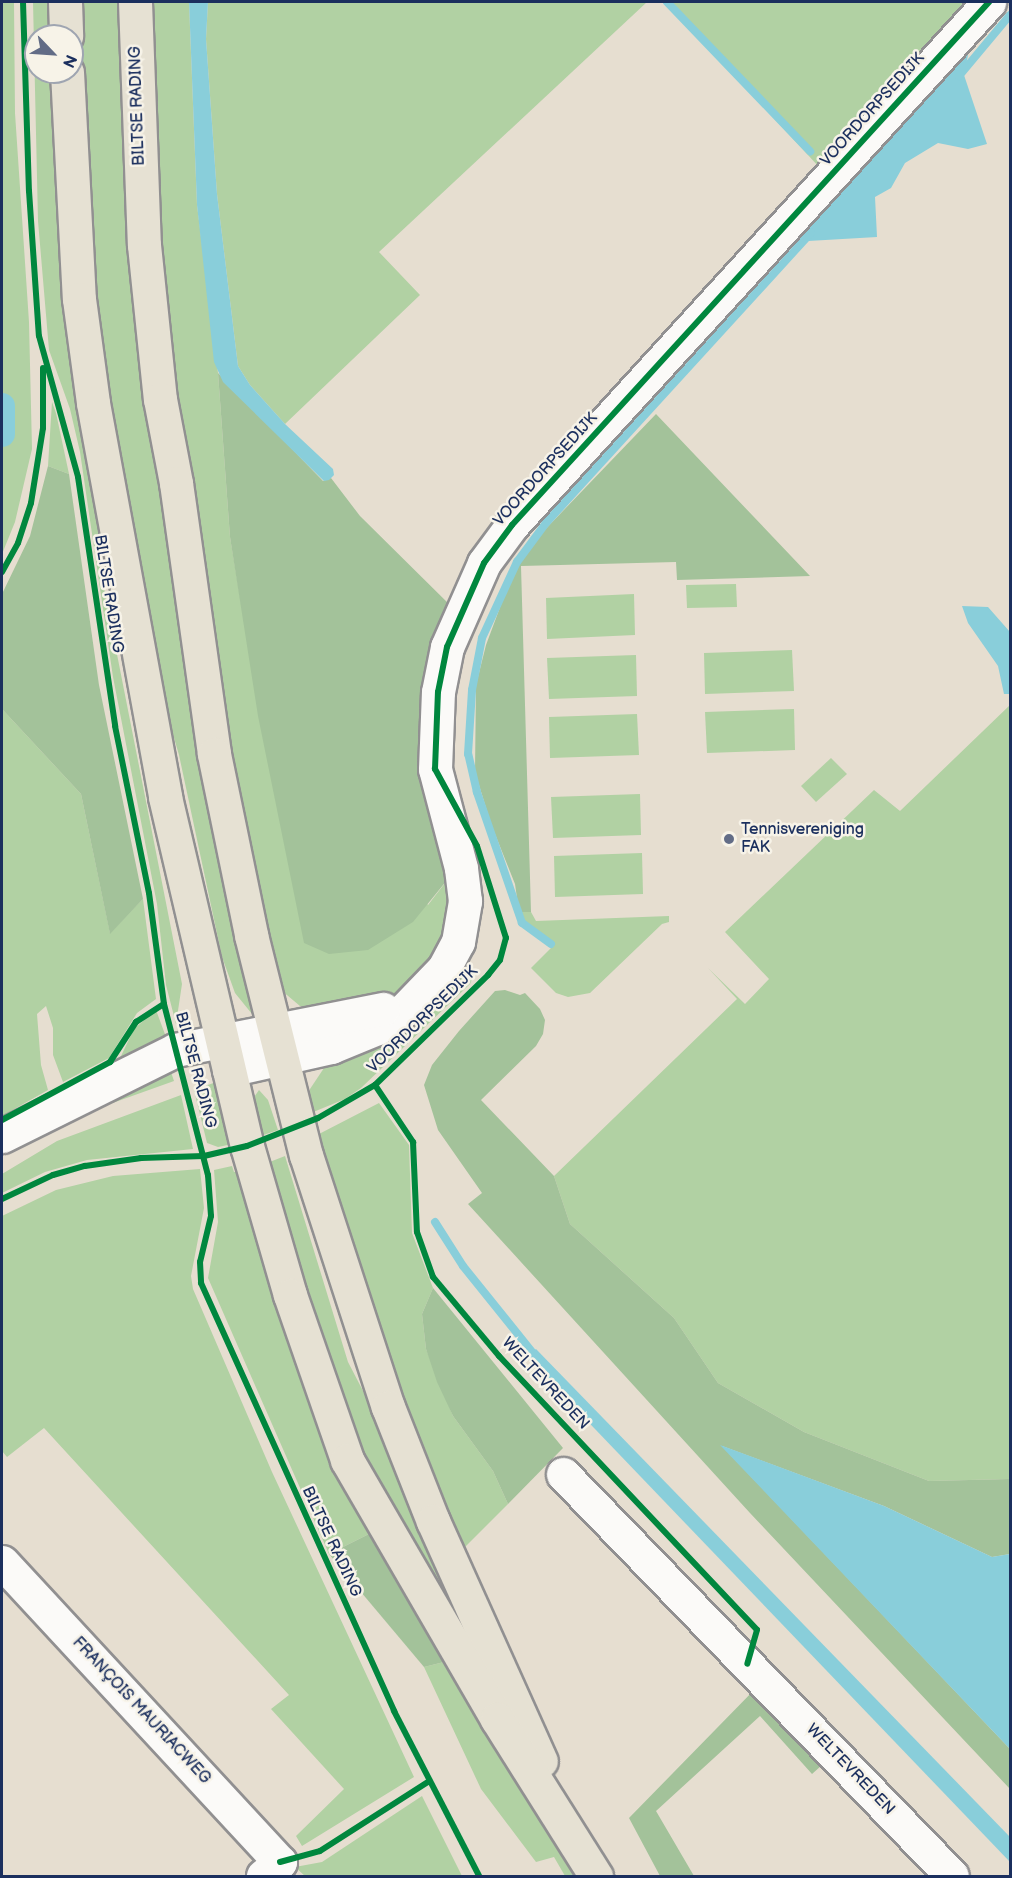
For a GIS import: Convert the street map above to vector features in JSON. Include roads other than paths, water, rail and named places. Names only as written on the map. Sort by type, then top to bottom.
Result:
[{"type":"main road","points":[[65,2],[66,24]]},
{"type":"main road","name":"BILTSE RADING","points":[[135,2],[144,246],[160,399],[176,483],[228,833],[279,1045],[323,1211],[387,1407],[434,1521],[517,1701],[571,1836]]},
{"type":"main road","name":"BILTSE RADING","points":[[68,84],[79,299],[93,404],[165,797],[226,1055],[290,1295],[347,1460],[449,1639],[596,1876]]},
{"type":"street","name":"VOORDORPSEDIJK","points":[[2,1136],[175,1050],[226,1055],[279,1045],[331,1047],[377,1028],[399,1015],[444,968],[458,942],[465,902],[461,868],[435,769],[438,692],[447,647],[484,563],[512,525],[989,2]]},
{"type":"street","name":"WELTEVREDEN","points":[[563,1474],[952,1876]]},
{"type":"street","name":"FRANÇOIS MAURIACWEG","points":[[2,1562],[272,1869]]},
{"type":"water","points":[[189,2],[208,2],[206,39],[217,194],[238,366],[250,385],[285,424],[333,469],[334,475],[329,480],[324,481],[223,382],[214,362],[197,205]]},
{"type":"water","points":[[969,50],[964,75],[987,144],[968,149],[938,143],[905,163],[891,188],[875,197],[877,237],[791,242]]},
{"type":"water","points":[[962,606],[988,607],[1010,632],[1010,694],[1004,694],[998,666],[968,623]]},
{"type":"water","points":[[536,1349],[1010,1837],[1010,1862],[526,1357]]},
{"type":"water","points":[[720,1445],[884,1506],[992,1557],[1010,1554],[1010,1749]]},
{"type":"waterway","points":[[667,2],[810,151]]},
{"type":"waterway","points":[[959,76],[1010,15]]},
{"type":"waterway","points":[[551,944],[522,923],[477,792],[468,754],[472,690],[482,638],[517,562],[546,523],[811,233]]},
{"type":"waterway","points":[[2,406],[2,434]]},
{"type":"waterway","points":[[435,1222],[463,1266],[537,1358]]},
{"type":"place","name":"Tennisvereniging FAK","points":[[729,839]]}]
